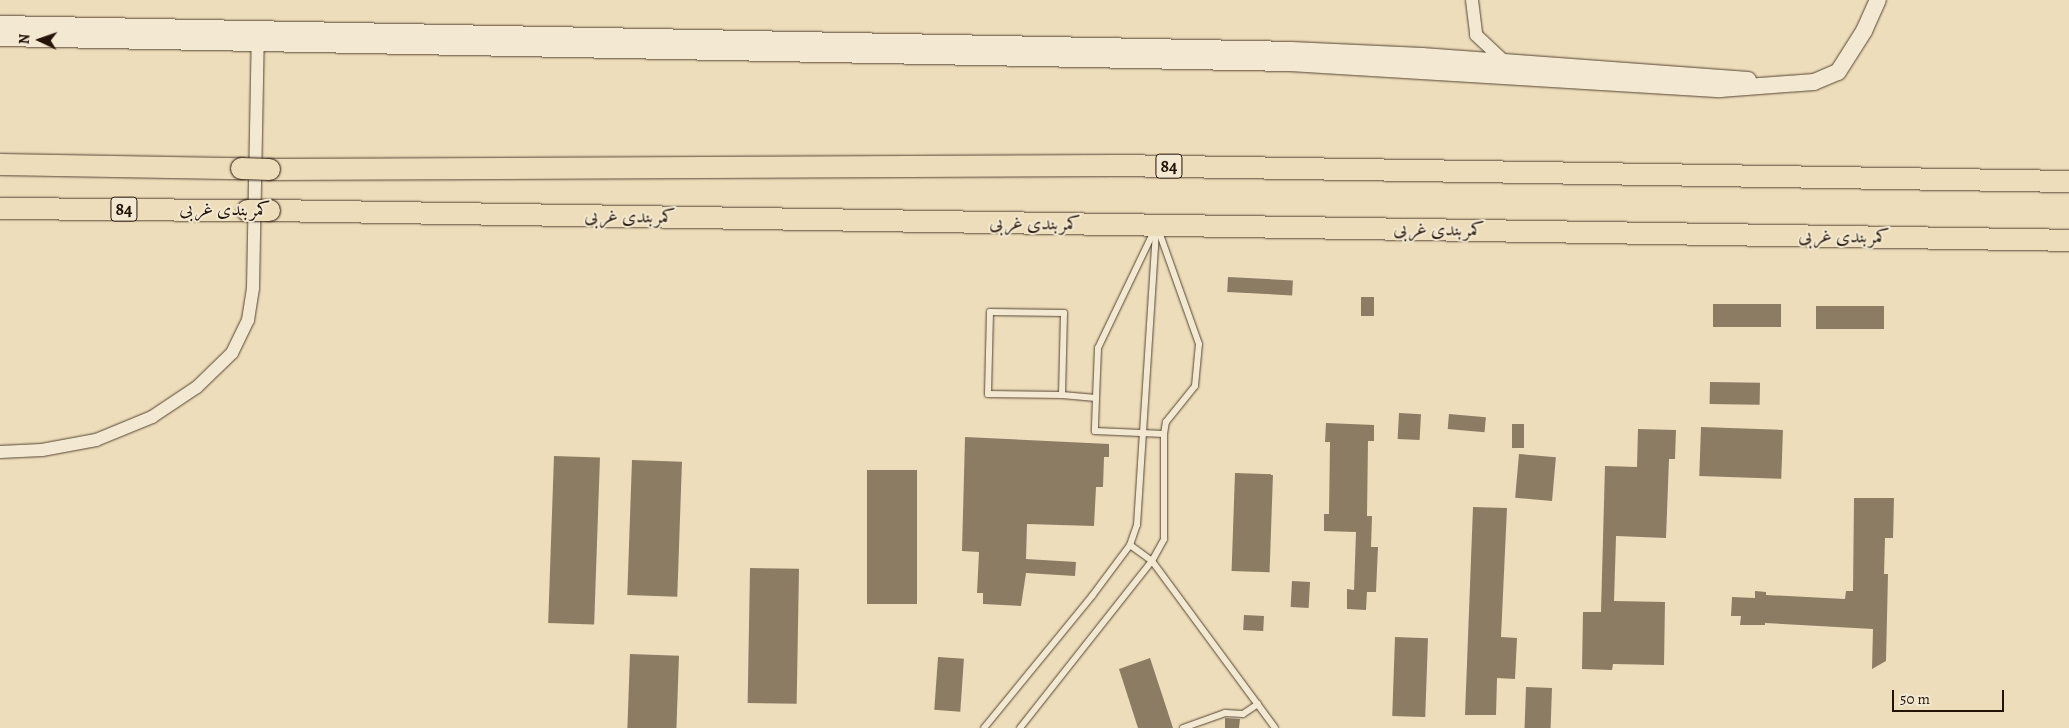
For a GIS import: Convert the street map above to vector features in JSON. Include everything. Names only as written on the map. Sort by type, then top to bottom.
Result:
[{"type":"highway","name":"84","points":[[0,164],[269,169],[1114,165],[2069,181]]},
{"type":"highway","name":"کمربندی غربی","points":[[0,208],[269,210],[2069,240]]},
{"type":"street","points":[[1472,0],[1476,35],[1504,61]]},
{"type":"street","points":[[0,24],[258,35],[1290,63],[1720,89],[1814,82],[1838,72],[1864,31],[1878,0]]},
{"type":"street","points":[[0,452],[42,450],[96,440],[152,417],[196,387],[232,353],[248,320],[253,288],[258,35]]},
{"type":"street","points":[[0,38],[258,35],[1291,50],[1504,61],[1780,84]]},
{"type":"lane","points":[[1156,226],[1098,348],[1096,431],[1164,434]]},
{"type":"lane","points":[[984,728],[1092,596],[1130,545],[1137,525],[1156,226]]},
{"type":"lane","points":[[1020,728],[1152,561],[1164,539],[1164,434],[1166,422],[1195,386],[1199,344],[1156,226]]},
{"type":"lane","points":[[1062,395],[1064,313],[990,312],[988,394],[1062,395],[1096,398]]},
{"type":"lane","points":[[1130,545],[1152,561],[1275,728]]},
{"type":"lane","points":[[1183,728],[1224,713],[1243,714],[1258,704]]},
{"type":"building","points":[[1228,277],[1293,280],[1292,295],[1227,292]]},
{"type":"building","points":[[1361,297],[1374,297],[1374,316],[1361,316]]},
{"type":"building","points":[[1713,304],[1781,304],[1781,327],[1713,327]]},
{"type":"building","points":[[1816,306],[1884,306],[1884,329],[1816,329]]},
{"type":"building","points":[[1710,382],[1760,383],[1760,405],[1710,404]]},
{"type":"building","points":[[1399,413],[1421,414],[1420,440],[1398,439]]},
{"type":"building","points":[[1449,414],[1486,417],[1485,432],[1448,429]]},
{"type":"building","points":[[1326,423],[1374,425],[1374,441],[1368,441],[1367,516],[1372,516],[1371,547],[1378,547],[1376,592],[1367,592],[1366,610],[1347,609],[1347,589],[1354,590],[1356,532],[1324,531],[1324,514],[1329,514],[1330,442],[1325,442]]},
{"type":"building","points":[[1512,424],[1524,424],[1524,448],[1512,448]]},
{"type":"building","points":[[1701,427],[1783,430],[1781,479],[1699,476]]},
{"type":"building","points":[[1638,429],[1676,430],[1675,459],[1669,459],[1666,538],[1616,536],[1614,601],[1665,602],[1664,665],[1613,664],[1612,670],[1582,669],[1583,612],[1601,612],[1605,466],[1637,467]]},
{"type":"building","points":[[965,437],[1109,444],[1109,457],[1104,457],[1103,487],[1096,487],[1094,526],[1027,524],[1026,559],[1076,562],[1075,576],[1026,573],[1021,606],[983,604],[983,593],[977,593],[979,552],[962,551]]},
{"type":"building","points":[[1519,454],[1556,457],[1552,501],[1515,498]]},
{"type":"building","points":[[554,456],[600,458],[594,625],[548,623]]},
{"type":"building","points":[[632,460],[682,462],[677,597],[627,595]]},
{"type":"building","points":[[867,470],[917,470],[917,604],[867,604]]},
{"type":"building","points":[[1235,473],[1273,474],[1270,572],[1232,571]]},
{"type":"building","points":[[1854,498],[1894,498],[1893,538],[1885,538],[1884,574],[1888,574],[1886,661],[1872,669],[1873,629],[1765,623],[1765,625],[1740,625],[1741,616],[1731,616],[1732,597],[1755,598],[1755,591],[1766,592],[1766,595],[1845,599],[1846,591],[1853,591]]},
{"type":"building","points":[[1473,507],[1507,508],[1501,637],[1517,638],[1515,679],[1497,678],[1496,715],[1465,715]]},
{"type":"building","points":[[750,568],[799,569],[797,704],[748,703]]},
{"type":"building","points":[[1292,581],[1310,582],[1309,608],[1291,607]]},
{"type":"building","points":[[1244,615],[1264,616],[1263,631],[1243,630]]},
{"type":"building","points":[[1395,637],[1428,638],[1425,717],[1392,716]]},
{"type":"building","points":[[630,654],[679,656],[676,728],[627,728]]},
{"type":"building","points":[[938,657],[964,659],[960,712],[934,710]]},
{"type":"building","points":[[1150,658],[1173,728],[1138,728],[1119,669]]},
{"type":"building","points":[[1526,687],[1552,688],[1551,728],[1525,728]]},
{"type":"building","points":[[1225,718],[1240,719],[1239,728],[1225,728]]}]
